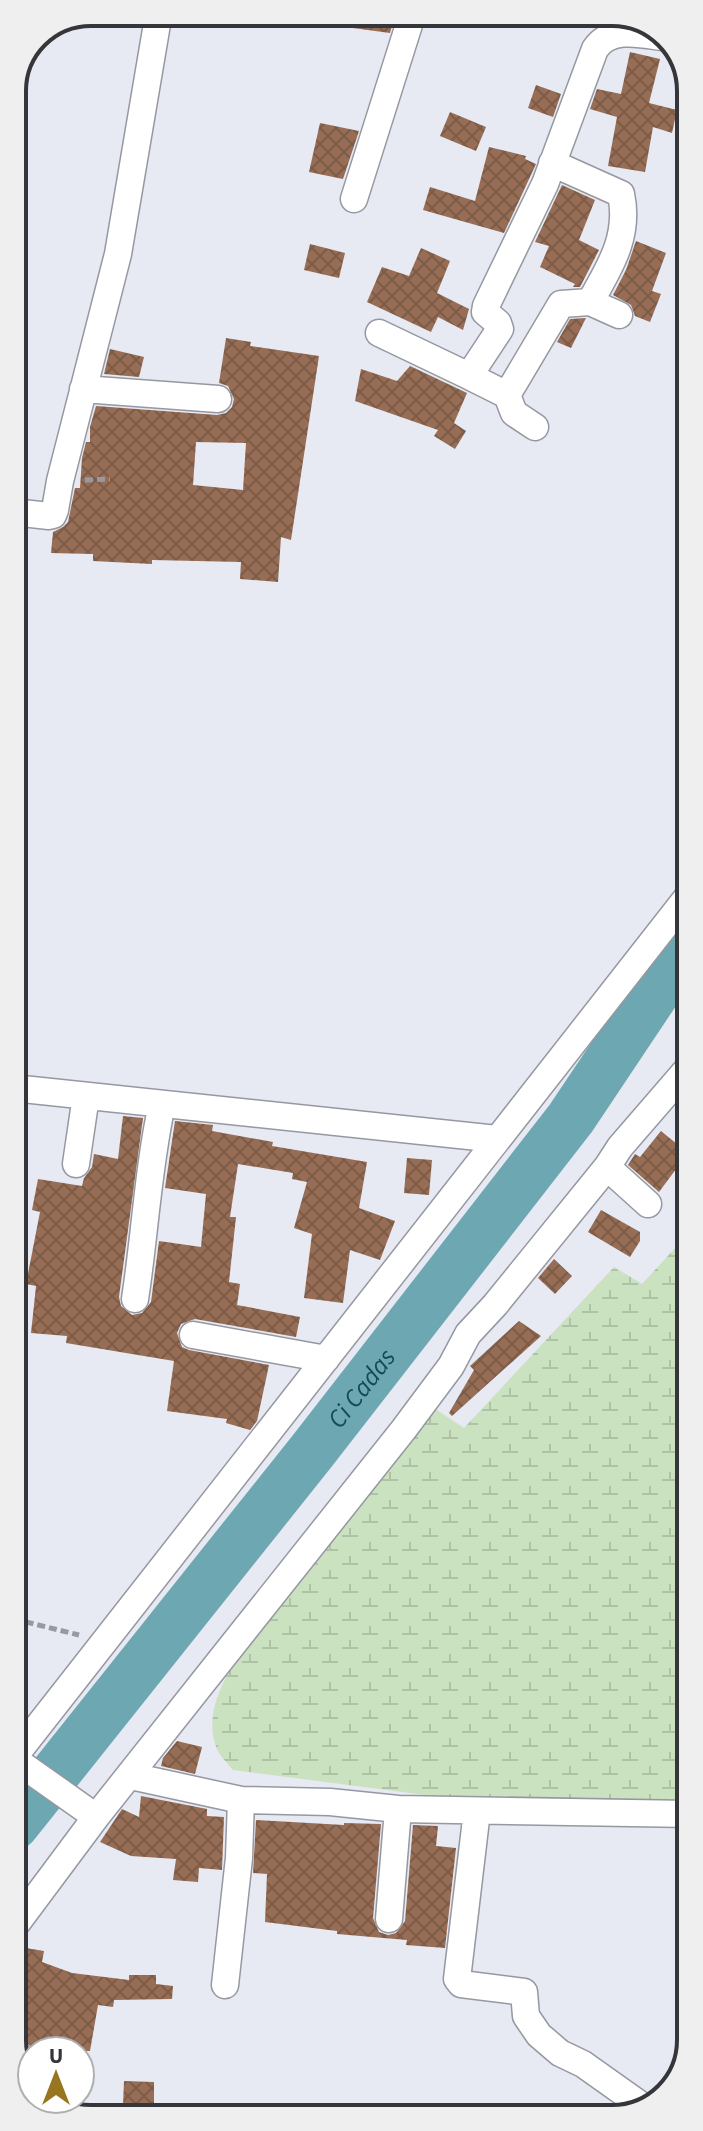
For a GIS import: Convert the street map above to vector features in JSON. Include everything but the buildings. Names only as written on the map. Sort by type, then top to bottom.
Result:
[{"type":"street","points":[[26,513],[53,515],[118,254],[157,26]]},
{"type":"street","points":[[354,199],[409,26]]},
{"type":"street","points":[[469,376],[500,329],[485,309],[545,184],[600,40],[632,33],[644,35]]},
{"type":"street","points":[[552,163],[621,194],[622,241],[590,302]]},
{"type":"street","points":[[507,395],[558,306],[590,302],[619,315]]},
{"type":"street","points":[[379,333],[507,395],[514,413],[535,427]]},
{"type":"street","points":[[83,389],[218,399]]},
{"type":"street","points":[[26,1749],[677,910]]},
{"type":"street","points":[[26,1909],[91,1814],[131,1776],[350,1493],[404,1429],[451,1366],[468,1334],[677,1081]]},
{"type":"street","points":[[26,1089],[497,1139]]},
{"type":"street","points":[[76,1164],[86,1096]]},
{"type":"street","points":[[135,1299],[151,1159],[162,1104]]},
{"type":"street","points":[[607,1167],[648,1204]]},
{"type":"street","points":[[193,1335],[326,1359]]},
{"type":"street","points":[[26,1767],[91,1814]]},
{"type":"street","points":[[131,1776],[241,1800],[330,1802],[398,1809],[677,1814]]},
{"type":"street","points":[[225,1985],[239,1858],[241,1800]]},
{"type":"street","points":[[389,1919],[398,1809]]},
{"type":"street","points":[[477,1811],[457,1979],[461,1984],[524,1992],[526,2016],[539,2035],[560,2053],[583,2064],[635,2101]]},
{"type":"path","points":[[26,1622],[106,1642]]},
{"type":"green space","points":[[677,1246],[675,1805],[479,1802],[233,1770],[217,1749],[212,1722],[218,1695],[230,1670],[244,1646],[431,1406],[464,1428],[614,1267],[642,1284]]},
{"type":"waterway","name":"Ci Cadas","points":[[26,1810],[313,1450],[571,1118],[677,959]]}]
